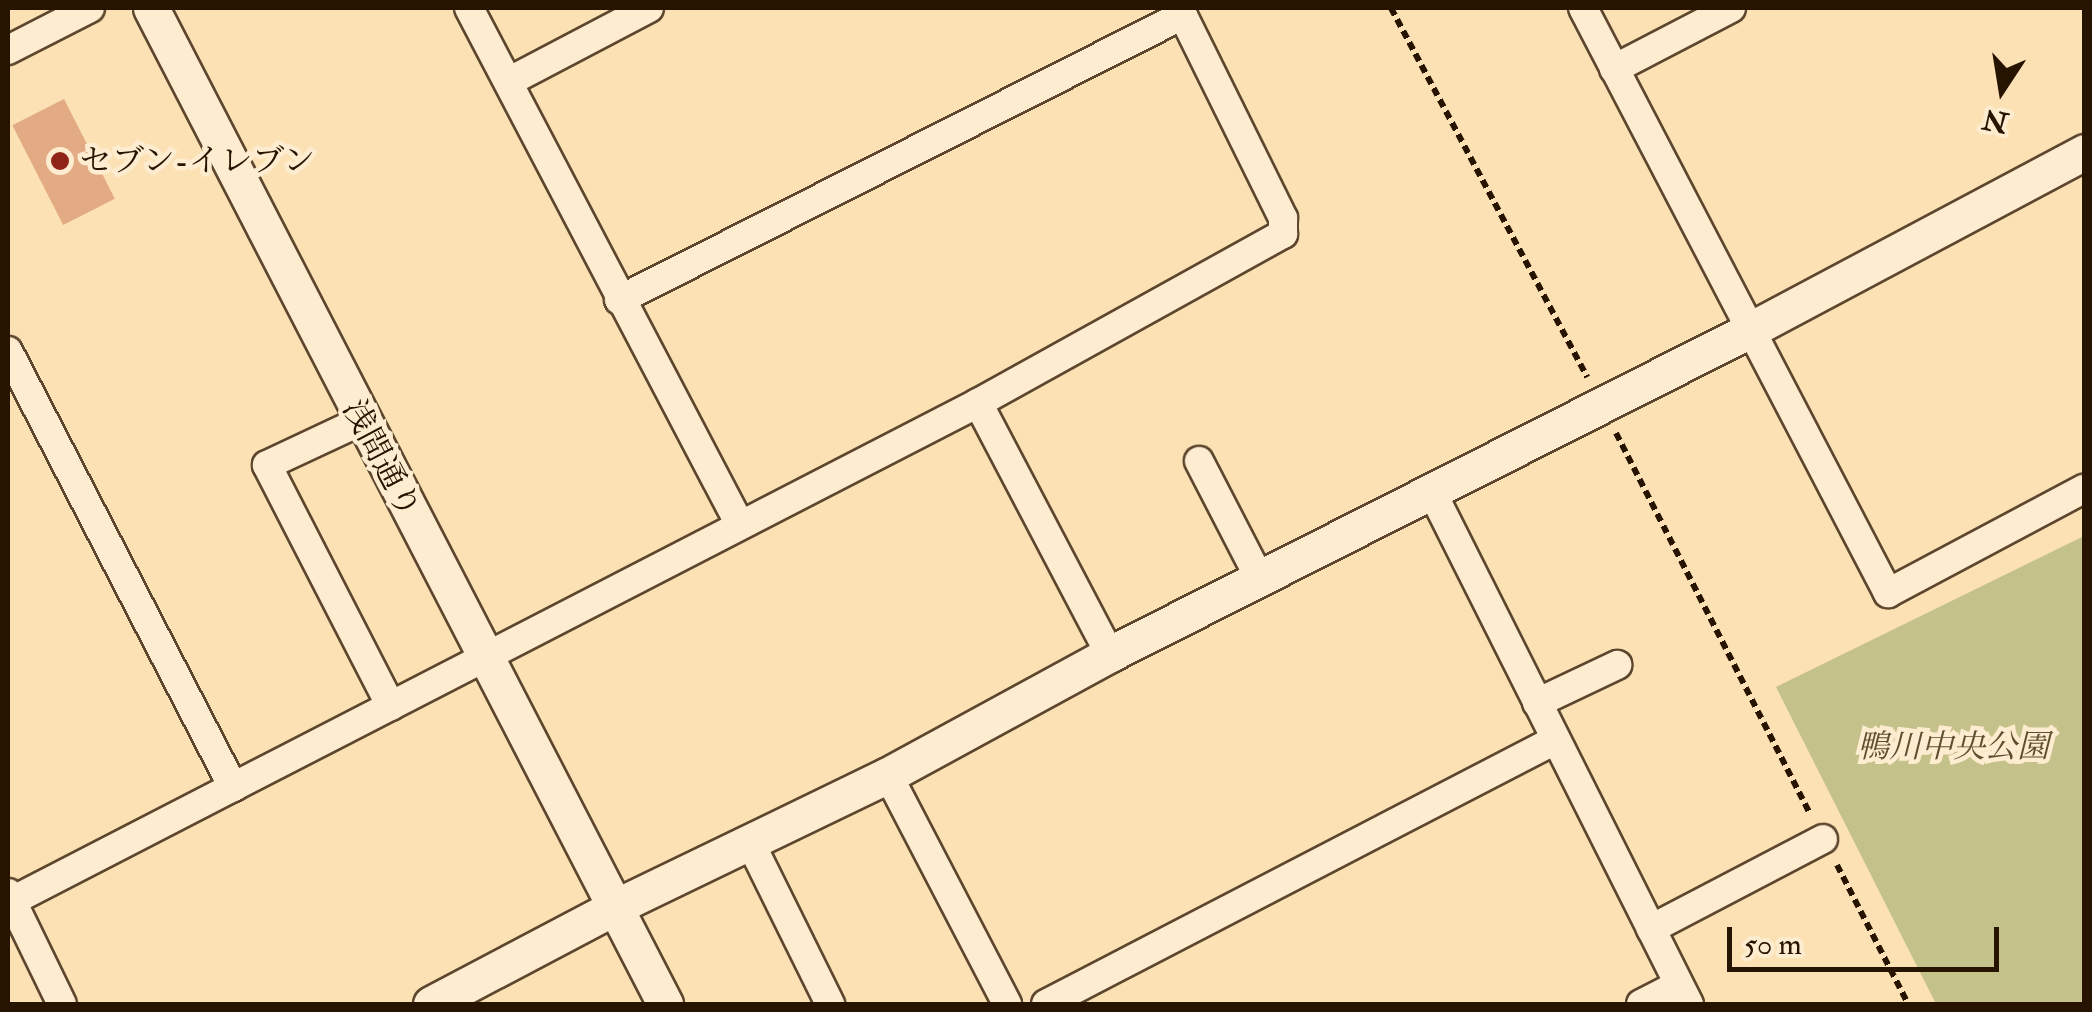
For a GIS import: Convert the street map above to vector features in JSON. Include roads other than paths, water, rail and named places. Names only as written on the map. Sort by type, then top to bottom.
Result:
[{"type":"street","points":[[8,50],[90,8]]},
{"type":"street","name":"浅間通り","points":[[150,8],[665,1004]]},
{"type":"street","points":[[469,8],[739,523]]},
{"type":"street","points":[[510,81],[649,8]]},
{"type":"street","points":[[1582,8],[1888,593],[2084,489]]},
{"type":"street","points":[[1614,69],[1731,8]]},
{"type":"street","points":[[62,1004],[10,897],[233,787],[978,402],[1283,234],[1283,218],[1181,11],[619,300]]},
{"type":"street","points":[[431,1004],[888,775],[1110,654],[1432,492],[1600,402],[1748,331],[2084,152]]},
{"type":"street","points":[[8,351],[233,787]]},
{"type":"street","points":[[978,402],[1110,654]]},
{"type":"street","points":[[361,421],[266,466],[391,706]]},
{"type":"street","points":[[1200,461],[1260,579]]},
{"type":"street","points":[[1432,492],[1684,995],[1641,1004]]},
{"type":"street","points":[[1537,704],[1617,666]]},
{"type":"street","points":[[1046,1004],[1555,740]]},
{"type":"street","points":[[888,775],[1007,1004]]},
{"type":"street","points":[[1651,930],[1823,839]]},
{"type":"street","points":[[750,842],[830,1004]]},
{"type":"place","name":"セブン-イレブン","points":[[60,161]]},
{"type":"park label","name":"鴨川中央公園","points":[[1953,747]]}]
